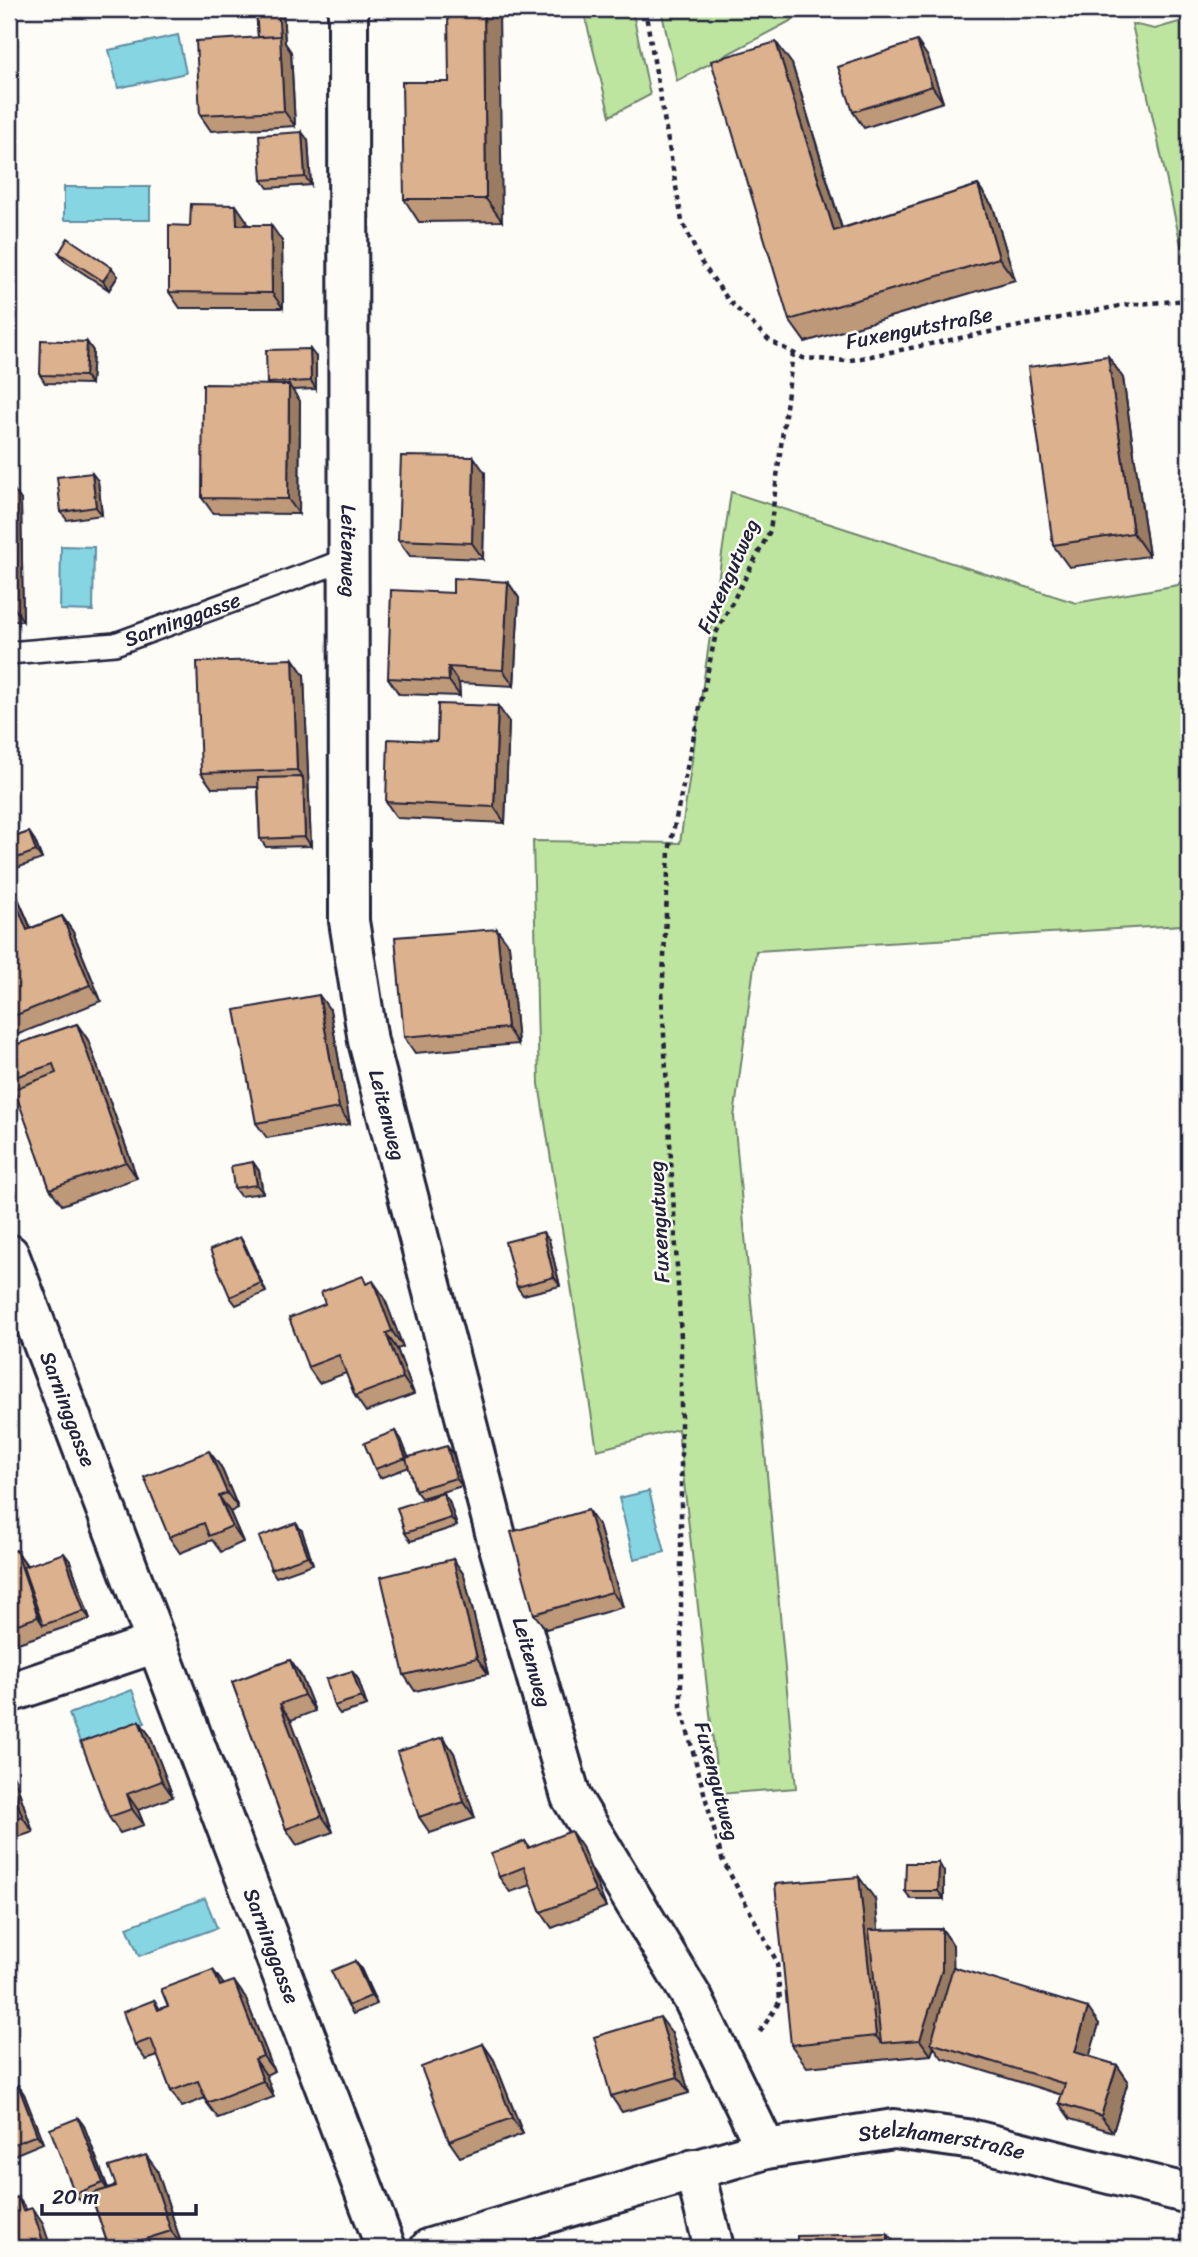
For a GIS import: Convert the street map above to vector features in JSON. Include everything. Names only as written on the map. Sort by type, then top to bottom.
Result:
[{"type":"street","name":"Leitenweg","points":[[348,9],[351,558],[349,921],[368,1041],[497,1540],[571,1797],[693,1999],[766,2149]]},
{"type":"street","name":"Sarninggasse","points":[[9,1254],[386,2248]]},
{"type":"street","points":[[9,1693],[156,1643]]},
{"type":"street","name":"Stelzhamerstraße","points":[[430,2248],[766,2149],[894,2129],[974,2140],[1189,2194]]},
{"type":"street","points":[[694,2169],[714,2248]]},
{"type":"lane","name":"Sarninggasse","points":[[9,653],[115,644],[351,558]]},
{"type":"path","name":"Fuxengutstraße","points":[[645,9],[682,221],[701,262],[729,301],[770,341],[793,354],[803,358],[846,361],[1124,304],[1189,300]]},
{"type":"path","name":"Fuxengutweg","points":[[728,2071],[737,2067],[780,2001],[777,1962],[722,1859],[681,1707],[681,1338],[662,999],[669,851],[716,633],[770,531],[793,354]]},
{"type":"green space","points":[[583,9],[632,9],[650,95],[610,116]]},
{"type":"green space","points":[[661,9],[813,9],[677,81]]},
{"type":"green space","points":[[1189,19],[1189,281],[1132,24],[1155,29]]},
{"type":"green space","points":[[731,492],[1076,603],[1178,585],[1189,569],[1189,853],[1182,925],[756,951],[734,1117],[796,1788],[719,1794],[678,1429],[597,1450],[539,1084],[533,841],[680,843]]},
{"type":"water","points":[[178,35],[186,73],[118,88],[109,50]]},
{"type":"water","points":[[64,187],[150,187],[150,220],[64,220]]},
{"type":"water","points":[[61,546],[94,547],[93,611],[60,610]]},
{"type":"water","points":[[649,1491],[665,1552],[634,1559],[619,1498]]},
{"type":"water","points":[[132,1690],[145,1723],[82,1747],[69,1714]]},
{"type":"water","points":[[205,1898],[217,1928],[139,1956],[127,1927]]},
{"type":"building","points":[[256,9],[278,9],[280,36],[258,37]]},
{"type":"building","points":[[448,9],[484,9],[486,199],[404,199],[402,82],[449,82]]},
{"type":"building","points":[[280,36],[284,111],[200,115],[196,41]]},
{"type":"building","points":[[917,41],[932,86],[853,112],[838,67]]},
{"type":"building","points":[[776,42],[834,231],[978,185],[999,258],[789,320],[711,61]]},
{"type":"building","points":[[302,132],[305,177],[262,180],[259,135]]},
{"type":"building","points":[[191,204],[236,205],[237,225],[271,225],[272,293],[169,292],[169,225],[190,226]]},
{"type":"building","points":[[68,238],[112,268],[103,281],[59,253]]},
{"type":"building","points":[[41,340],[87,342],[85,376],[40,375]]},
{"type":"building","points":[[310,349],[311,381],[267,383],[266,350]]},
{"type":"building","points":[[1108,356],[1133,533],[1053,545],[1028,367]]},
{"type":"building","points":[[203,384],[289,385],[288,499],[202,498]]},
{"type":"building","points":[[401,456],[474,457],[472,543],[398,540]]},
{"type":"building","points":[[92,473],[96,507],[61,512],[57,477]]},
{"type":"building","points":[[453,578],[508,582],[503,670],[448,667],[449,681],[388,678],[391,590],[453,593]]},
{"type":"building","points":[[293,659],[297,770],[201,773],[197,662]]},
{"type":"building","points":[[438,704],[498,706],[494,807],[386,802],[388,739],[437,741]]},
{"type":"building","points":[[303,777],[305,837],[260,839],[258,778]]},
{"type":"building","points":[[29,832],[36,851],[9,861],[9,839]]},
{"type":"building","points":[[9,886],[27,930],[62,916],[90,985],[9,1018]]},
{"type":"building","points":[[497,929],[507,1028],[404,1037],[395,937]]},
{"type":"building","points":[[319,995],[339,1108],[256,1123],[235,1010]]},
{"type":"building","points":[[77,1024],[126,1162],[50,1189],[14,1089],[56,1073],[53,1064],[9,1079],[9,1047]]},
{"type":"building","points":[[253,1162],[257,1185],[234,1188],[231,1166]]},
{"type":"building","points":[[543,1232],[554,1277],[517,1287],[505,1242]]},
{"type":"building","points":[[240,1237],[261,1283],[230,1297],[210,1250]]},
{"type":"building","points":[[363,1276],[366,1284],[373,1281],[392,1331],[386,1333],[403,1378],[355,1396],[339,1355],[308,1367],[289,1318],[325,1304],[321,1292]]},
{"type":"building","points":[[395,1431],[406,1458],[375,1469],[364,1443]]},
{"type":"building","points":[[447,1446],[456,1478],[415,1490],[406,1458]]},
{"type":"building","points":[[209,1451],[227,1493],[219,1496],[232,1526],[209,1536],[204,1523],[169,1537],[144,1477]]},
{"type":"building","points":[[443,1493],[451,1518],[405,1533],[397,1508]]},
{"type":"building","points":[[588,1510],[612,1592],[534,1614],[511,1532]]},
{"type":"building","points":[[296,1523],[308,1556],[271,1569],[259,1537]]},
{"type":"building","points":[[16,1550],[38,1617],[9,1627],[9,1553]]},
{"type":"building","points":[[64,1553],[84,1611],[43,1625],[23,1567]]},
{"type":"building","points":[[453,1559],[477,1658],[404,1675],[381,1577]]},
{"type":"building","points":[[290,1660],[304,1695],[280,1704],[322,1816],[286,1829],[232,1682]]},
{"type":"building","points":[[352,1671],[361,1697],[334,1706],[326,1679]]},
{"type":"building","points":[[139,1721],[162,1781],[127,1794],[132,1809],[109,1817],[81,1742]]},
{"type":"building","points":[[443,1737],[464,1802],[419,1817],[397,1752]]},
{"type":"building","points":[[1189,1771],[1189,1833],[1180,1832]]},
{"type":"building","points":[[9,1779],[22,1816],[9,1821]]},
{"type":"building","points":[[571,1831],[595,1891],[541,1912],[524,1867],[499,1877],[491,1854],[525,1841],[528,1848]]},
{"type":"building","points":[[906,1863],[939,1863],[938,1891],[905,1891]]},
{"type":"building","points":[[859,1877],[876,2036],[791,2045],[775,1884]]},
{"type":"building","points":[[942,1929],[942,1970],[920,2040],[881,2043],[869,1930]]},
{"type":"building","points":[[355,1961],[371,1996],[348,2006],[331,1971]]},
{"type":"building","points":[[953,1967],[1088,2008],[1075,2052],[1117,2065],[1101,2116],[1059,2103],[1065,2084],[931,2043]]},
{"type":"building","points":[[213,1970],[220,1986],[234,1981],[263,2056],[255,2059],[263,2081],[207,2103],[198,2081],[171,2091],[151,2039],[135,2045],[123,2012],[154,2000],[158,2010],[168,2006],[161,1989]]},
{"type":"building","points":[[660,2017],[678,2077],[611,2096],[594,2037]]},
{"type":"building","points":[[483,2044],[512,2118],[449,2141],[421,2067]]},
{"type":"building","points":[[18,2085],[37,2135],[9,2146],[9,2089]]},
{"type":"building","points":[[78,2118],[103,2183],[75,2194],[50,2129]]},
{"type":"building","points":[[146,2155],[171,2231],[117,2248],[109,2248],[91,2194],[116,2186],[109,2167]]},
{"type":"building","points":[[18,2197],[23,2211],[32,2208],[45,2248],[9,2248],[9,2200]]},
{"type":"building","points":[[888,2234],[888,2248],[797,2248],[797,2236]]}]
